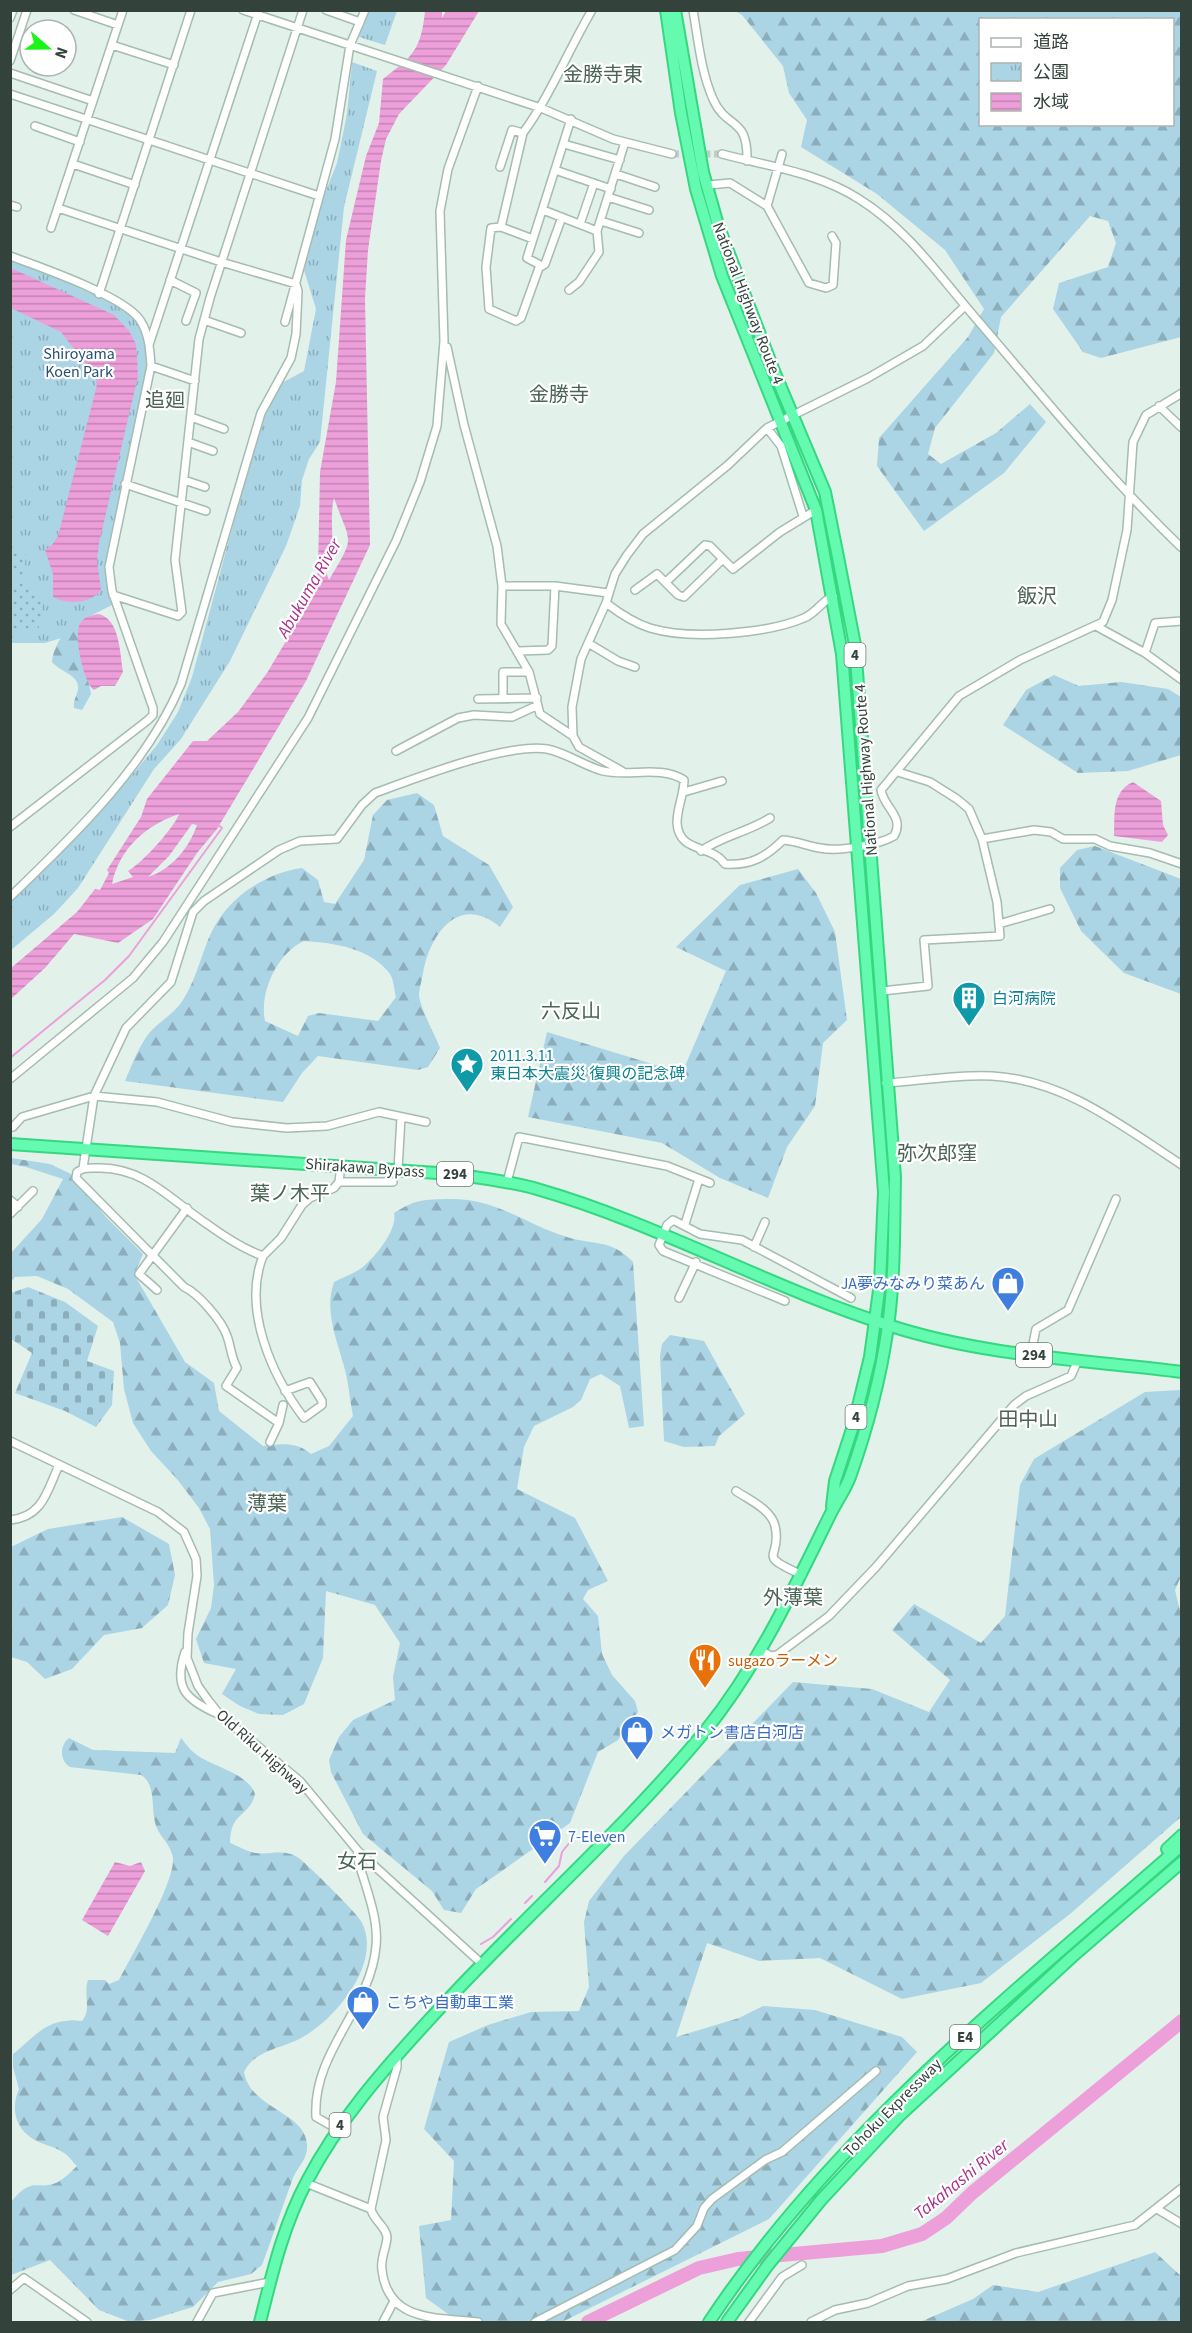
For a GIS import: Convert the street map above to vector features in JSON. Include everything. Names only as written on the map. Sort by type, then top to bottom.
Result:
[{"type":"highway","name":"National Highway Route 4","points":[[666,10],[681,113],[696,189],[722,276],[816,510],[845,677],[884,1192],[880,1283],[870,1357],[855,1423],[835,1481],[831,1512]]},
{"type":"highway","name":"National Highway Route 4","points":[[260,2322],[282,2238],[306,2183],[337,2129],[376,2076],[481,1963],[680,1759],[719,1713],[760,1650],[802,1575],[831,1512],[849,1481],[870,1409],[888,1326],[894,1248],[895,1177],[890,1083],[855,645],[825,492],[791,414],[718,225],[701,160],[675,10]]},
{"type":"highway","name":"Shirakawa Bypass","points":[[10,1144],[341,1165],[507,1182],[567,1198],[663,1235],[810,1297],[874,1320]]},
{"type":"highway","name":"294","points":[[874,1320],[888,1326],[968,1346],[1182,1372]]},
{"type":"highway","points":[[1065,1948],[1182,1835]]},
{"type":"highway","name":"Tohoku Expressway","points":[[709,2322],[765,2245],[825,2175],[890,2107],[1182,1845]]},
{"type":"highway","name":"Tohoku Expressway","points":[[727,2322],[784,2244],[850,2167],[900,2115],[1065,1964],[1182,1862]]},
{"type":"street","points":[[10,18],[13,10]]},
{"type":"street","points":[[10,61],[13,45],[27,10]]},
{"type":"street","points":[[74,10],[118,25]]},
{"type":"street","points":[[51,228],[123,10]]},
{"type":"street","points":[[99,294],[191,10]]},
{"type":"street","points":[[243,10],[478,86],[571,119],[625,142],[672,154]]},
{"type":"street","points":[[113,595],[178,616],[181,615],[175,560],[204,320],[303,10]]},
{"type":"street","points":[[326,10],[360,22]]},
{"type":"street","points":[[285,322],[335,139],[353,46],[365,10]]},
{"type":"street","points":[[501,227],[523,133],[541,108],[568,52],[592,10]]},
{"type":"street","points":[[693,10],[702,65],[712,99],[721,113],[743,130],[747,141],[747,161]]},
{"type":"street","points":[[149,345],[258,13]]},
{"type":"street","points":[[112,45],[174,65]]},
{"type":"street","points":[[10,73],[93,101]]},
{"type":"street","points":[[10,1079],[133,978],[163,942],[308,717],[396,541],[420,482],[441,407],[444,341],[439,233],[441,200],[448,169],[478,86]]},
{"type":"street","points":[[10,94],[320,196]]},
{"type":"street","points":[[562,217],[545,264],[540,265],[527,258],[571,119]]},
{"type":"street","points":[[35,126],[80,142]]},
{"type":"street","points":[[500,167],[512,130],[523,133]]},
{"type":"street","points":[[569,290],[579,282],[599,252],[597,231],[625,142]]},
{"type":"street","points":[[564,144],[620,160]]},
{"type":"street","points":[[722,154],[832,184],[883,215],[926,255],[965,306],[1127,496],[1182,548]]},
{"type":"street","points":[[766,206],[782,154]]},
{"type":"street","points":[[73,164],[135,185]]},
{"type":"street","points":[[555,170],[611,189]]},
{"type":"street","points":[[616,174],[655,188]]},
{"type":"street","points":[[580,224],[594,183]]},
{"type":"street","points":[[709,185],[730,183],[766,206],[809,283],[818,287],[833,285],[836,243],[832,236]]},
{"type":"street","points":[[608,197],[649,210]]},
{"type":"street","points":[[58,208],[180,249],[296,284]]},
{"type":"street","points":[[543,210],[597,231]]},
{"type":"street","points":[[601,221],[639,233]]},
{"type":"street","points":[[533,239],[501,227],[491,228],[486,267],[489,309],[516,321],[521,318],[540,265]]},
{"type":"street","points":[[10,256],[122,305],[140,321],[149,345],[151,366],[109,560],[113,595],[153,708],[153,715],[10,827]]},
{"type":"street","points":[[170,280],[196,293],[186,321]]},
{"type":"street","points":[[10,897],[110,794],[170,712],[182,684],[261,413],[291,358],[296,323],[298,291],[296,284]]},
{"type":"street","points":[[573,736],[572,707],[576,679],[588,643],[606,603],[615,574],[643,534],[728,465],[767,428],[791,414],[868,378],[923,346],[965,306]]},
{"type":"street","points":[[204,320],[241,333]]},
{"type":"street","points":[[444,341],[464,425],[492,520],[502,586],[501,624],[519,651],[529,672],[540,714],[550,723],[573,736],[585,752],[624,772]]},
{"type":"street","points":[[151,366],[195,381]]},
{"type":"street","points":[[83,1168],[94,1096],[126,1028],[171,982],[193,912],[204,901],[279,850],[300,841],[337,839],[362,805],[375,793],[487,757],[533,749],[547,749],[603,771],[676,775],[684,780],[684,792],[678,807],[679,832],[685,842],[701,851],[721,857],[725,864],[739,865],[766,856],[783,840],[801,842],[822,849],[858,847],[888,840],[898,830],[897,818],[882,800],[881,790],[959,696],[1020,660],[1096,626],[1108,615],[1127,530],[1127,496],[1133,442],[1141,421],[1159,406],[1182,393]]},
{"type":"street","points":[[1159,406],[1182,428]]},
{"type":"street","points":[[191,417],[224,429]]},
{"type":"street","points":[[767,428],[780,446],[803,516]]},
{"type":"street","points":[[188,442],[213,451]]},
{"type":"street","points":[[184,480],[205,487]]},
{"type":"street","points":[[125,484],[206,511]]},
{"type":"street","points":[[666,582],[705,545],[710,546],[734,569],[803,516],[816,510]]},
{"type":"street","points":[[635,590],[653,575],[659,575],[678,595],[684,597],[723,559]]},
{"type":"street","points":[[502,586],[555,586],[608,593]]},
{"type":"street","points":[[519,651],[549,650],[552,646],[555,586]]},
{"type":"street","points":[[606,603],[633,621],[651,628],[695,633],[742,632],[767,629],[804,618],[814,613],[823,600],[832,596]]},
{"type":"street","points":[[1145,653],[1155,623],[1182,621]]},
{"type":"street","points":[[1096,626],[1145,653],[1182,680]]},
{"type":"street","points":[[588,643],[618,661],[635,667]]},
{"type":"street","points":[[503,698],[503,672],[529,672]]},
{"type":"street","points":[[478,699],[503,698],[537,702]]},
{"type":"street","points":[[396,751],[458,718],[474,715],[512,717],[537,702]]},
{"type":"street","points":[[882,991],[928,986],[924,940],[1000,936],[997,902],[982,839],[969,809],[930,782],[898,772]]},
{"type":"street","points":[[684,792],[722,781]]},
{"type":"street","points":[[701,851],[710,844],[754,829],[770,818]]},
{"type":"street","points":[[982,839],[1034,830],[1051,832],[1063,839],[1095,839],[1117,848],[1150,854],[1182,864]]},
{"type":"street","points":[[999,924],[1050,909]]},
{"type":"street","points":[[877,1084],[990,1076],[1036,1082],[1088,1104],[1182,1165]]},
{"type":"street","points":[[13,1127],[22,1117],[94,1096],[156,1102],[232,1122],[287,1128],[327,1126],[379,1112],[426,1122]]},
{"type":"street","points":[[398,1170],[401,1116]]},
{"type":"street","points":[[507,1182],[519,1137],[565,1148],[625,1156],[682,1170],[710,1183]]},
{"type":"street","points":[[285,1391],[310,1382],[322,1401],[322,1405],[304,1418],[285,1391],[262,1338],[256,1286],[257,1271],[263,1256],[281,1238],[302,1205],[310,1198],[334,1188],[339,1182],[341,1165]]},
{"type":"street","points":[[263,1256],[242,1247],[133,1172],[110,1168],[83,1168],[77,1172],[76,1178],[184,1287],[194,1291],[227,1335],[230,1353],[237,1368],[226,1386],[279,1423]]},
{"type":"street","points":[[685,1224],[699,1179]]},
{"type":"street","points":[[339,1182],[393,1182]]},
{"type":"street","points":[[10,1214],[33,1191]]},
{"type":"street","points":[[1031,1354],[1036,1329],[1068,1310],[1116,1199]]},
{"type":"street","points":[[10,1200],[18,1206]]},
{"type":"street","points":[[157,1290],[139,1274],[187,1208]]},
{"type":"street","points":[[785,1301],[696,1262],[660,1249],[667,1225],[673,1220],[685,1224],[700,1234],[742,1240],[851,1298]]},
{"type":"street","points":[[754,1248],[765,1222]]},
{"type":"street","points":[[679,1298],[696,1262]]},
{"type":"street","points":[[760,1650],[771,1656],[777,1655],[829,1616],[876,1567],[1014,1405],[1026,1396],[1071,1376],[1076,1371],[1078,1360]]},
{"type":"street","points":[[270,1442],[279,1423],[283,1405]]},
{"type":"street","name":"Old Riku Highway","points":[[10,1441],[158,1512],[184,1532],[196,1559],[197,1576],[187,1658],[198,1686],[220,1715],[300,1781],[358,1851],[481,1963]]},
{"type":"street","points":[[10,1520],[26,1518],[34,1512],[59,1465]]},
{"type":"street","points":[[736,1491],[760,1507],[775,1525],[772,1557],[775,1562],[802,1575]]},
{"type":"street","points":[[188,1643],[180,1666],[182,1688],[199,1706],[220,1715]]},
{"type":"street","points":[[337,2129],[316,2117],[315,2097],[331,2050],[372,1969],[376,1946],[375,1923],[357,1856],[358,1851]]},
{"type":"street","points":[[371,2209],[386,2140],[383,2117],[397,2067],[397,2055]]},
{"type":"street","points":[[535,2322],[675,2250],[697,2226],[704,2208],[712,2199],[765,2160],[782,2152],[876,2071]]},
{"type":"street","points":[[306,2183],[371,2209],[387,2237],[381,2268],[394,2301],[401,2309],[408,2313],[478,2322]]},
{"type":"street","points":[[812,2322],[835,2310],[868,2303],[908,2286],[947,2279],[1017,2253],[1073,2237],[1135,2225],[1182,2187]]},
{"type":"street","points":[[1157,2209],[1182,2224]]},
{"type":"street","points":[[749,2322],[782,2277],[802,2265]]},
{"type":"street","points":[[10,2290],[24,2278],[87,2322]]},
{"type":"street","points":[[197,2322],[213,2293],[270,2282]]},
{"type":"street","points":[[383,2322],[394,2301]]},
{"type":"green space","points":[[369,11],[397,11],[385,45],[359,37]]},
{"type":"green space","points":[[735,11],[1181,11],[1181,337],[1101,358],[1083,352],[1053,309],[1059,283],[1108,267],[1116,243],[1108,221],[1090,216],[1001,317],[994,353],[935,428],[928,454],[941,464],[996,433],[1030,404],[1046,422],[1004,473],[924,531],[877,466],[879,438],[968,337],[984,309],[945,250],[877,194],[801,147],[807,120],[789,93],[783,66],[742,15]]},
{"type":"green space","points":[[352,62],[377,71],[344,207],[320,442],[309,459],[302,480],[300,506],[286,546],[230,661],[181,739],[154,769],[78,888],[54,914],[11,950],[11,901],[120,789],[157,745],[178,712],[192,677],[254,447],[276,386],[304,371],[316,309],[304,270],[323,198],[337,163],[347,114]]},
{"type":"green space","name":"Shiroyama Koen Park","points":[[10,258],[114,303],[137,323],[144,339],[147,358],[148,370],[107,554],[106,567],[114,604],[84,619],[61,638],[45,643],[11,643]]},
{"type":"green space","points":[[11,550],[26,552],[24,576],[11,578]]},
{"type":"green space","points":[[11,582],[30,586],[39,593],[43,606],[39,628],[11,629]]},
{"type":"green space","points":[[87,603],[79,631],[79,641],[91,694],[82,710],[74,708],[78,689],[76,680],[52,662],[56,646]]},
{"type":"green space","points":[[1054,675],[1079,686],[1121,682],[1168,689],[1181,697],[1181,755],[1128,771],[1078,773],[1003,725],[1026,690]]},
{"type":"green space","points":[[417,793],[434,805],[443,836],[489,865],[513,907],[500,927],[485,918],[472,914],[459,916],[440,932],[432,945],[419,996],[425,1016],[440,1048],[428,1067],[418,1070],[318,1056],[302,1073],[283,1102],[125,1081],[145,1039],[183,1000],[208,940],[223,913],[258,883],[272,876],[302,868],[318,880],[324,902],[335,904],[364,860],[373,815],[387,800]],"holes":[[[304,941],[351,948],[373,958],[390,974],[396,997],[378,1021],[319,1013],[308,1016],[298,1036],[265,1021],[265,998],[278,964],[294,947]]]},
{"type":"green space","points":[[1095,846],[1181,879],[1181,994],[1124,973],[1081,931],[1060,888],[1060,868],[1077,850]]},
{"type":"green space","points":[[798,869],[816,893],[835,932],[847,1020],[823,1043],[815,1106],[787,1147],[768,1198],[720,1178],[662,1143],[528,1117],[547,1032],[682,1073],[726,971],[676,947],[740,885]]},
{"type":"green space","points":[[11,1158],[50,1164],[71,1174],[106,1217],[143,1254],[134,1274],[185,1362],[214,1383],[219,1411],[263,1446],[294,1445],[311,1454],[329,1446],[353,1416],[346,1374],[331,1317],[330,1305],[334,1282],[357,1271],[369,1262],[393,1227],[394,1213],[407,1205],[436,1199],[463,1199],[479,1202],[494,1206],[567,1237],[617,1249],[633,1262],[644,1426],[629,1428],[620,1386],[601,1374],[590,1379],[581,1400],[573,1407],[534,1426],[524,1447],[517,1489],[575,1518],[608,1581],[588,1590],[583,1599],[598,1616],[602,1654],[612,1675],[635,1701],[638,1712],[618,1740],[598,1752],[570,1823],[476,1889],[461,1913],[444,1910],[432,1891],[363,1834],[331,1772],[329,1760],[339,1737],[353,1720],[395,1700],[393,1677],[400,1643],[375,1605],[326,1591],[323,1658],[304,1704],[283,1715],[259,1714],[240,1706],[222,1694],[236,1669],[204,1663],[196,1639],[211,1608],[214,1585],[210,1529],[199,1508],[177,1479],[151,1451],[133,1423],[124,1389],[120,1343],[113,1322],[68,1289],[37,1276],[15,1277],[11,1282],[11,1253],[42,1219],[63,1179],[11,1164]]},
{"type":"green space","points":[[28,1287],[65,1302],[98,1326],[87,1361],[114,1371],[112,1405],[96,1427],[65,1411],[15,1393],[32,1353],[11,1339],[11,1293]]},
{"type":"green space","points":[[670,1335],[704,1341],[745,1414],[719,1436],[715,1446],[684,1447],[664,1441],[660,1356],[662,1344]]},
{"type":"green space","points":[[1181,1390],[1182,1574],[1175,1590],[1182,1619],[1182,1816],[1070,1914],[981,1983],[902,1999],[820,1958],[759,1961],[707,1943],[676,2037],[739,2018],[763,2006],[815,2010],[902,2037],[917,2052],[769,2219],[562,2322],[459,2322],[426,2298],[419,2226],[451,2220],[454,2161],[424,2129],[449,2042],[488,2025],[531,2012],[579,2011],[589,1987],[584,1922],[589,1901],[624,1856],[793,1682],[872,1689],[929,1712],[950,1680],[892,1630],[914,1604],[981,1643],[1005,1616],[1020,1485],[1034,1459],[1145,1392]]},
{"type":"green space","points":[[122,1517],[169,1544],[175,1575],[168,1605],[142,1628],[104,1635],[72,1669],[45,1679],[27,1662],[11,1657],[11,1547],[48,1529]]},
{"type":"green space","points":[[69,1738],[93,1750],[175,1753],[181,1738],[197,1755],[238,1776],[251,1787],[255,1794],[249,1807],[233,1825],[230,1843],[253,1852],[284,1853],[300,1859],[358,1916],[366,1937],[366,1954],[361,1971],[341,2004],[328,2018],[301,2038],[261,2054],[248,2065],[244,2072],[248,2084],[256,2094],[298,2125],[307,2145],[306,2154],[293,2178],[262,2265],[251,2274],[218,2282],[193,2307],[150,2320],[130,2322],[99,2310],[50,2260],[11,2275],[11,2202],[25,2188],[51,2185],[77,2166],[60,2151],[33,2139],[18,2123],[15,2103],[19,2089],[13,2067],[13,2054],[51,2024],[70,2020],[82,2021],[87,2006],[88,1980],[105,1980],[109,1984],[119,1980],[160,1901],[172,1869],[172,1853],[156,1827],[151,1790],[146,1779],[141,1775],[70,1767],[64,1761],[62,1753]]},
{"type":"green space","points":[[1155,2252],[1181,2276],[1181,2322],[920,2322],[973,2299],[993,2285],[1038,2292]]},
{"type":"water","points":[[425,11],[442,11],[442,18],[446,11],[479,11],[446,65],[399,114],[386,139],[381,161],[368,250],[365,298],[370,545],[306,681],[217,829],[197,853],[153,919],[118,943],[74,934],[45,968],[11,999],[11,968],[77,912],[95,889],[100,890],[109,873],[107,870],[141,817],[147,799],[193,741],[207,741],[238,712],[267,673],[314,594],[318,571],[320,472],[336,382],[346,240],[366,156],[379,123],[383,79],[414,51]],"holes":[[[334,498],[348,540],[344,555],[329,580],[326,572],[331,556]],[[179,814],[157,845],[128,871],[133,877],[112,884],[128,849],[145,832]],[[192,824],[197,825],[189,842],[178,857],[165,869],[148,877],[169,856]]]},
{"type":"water","points":[[11,268],[114,315],[129,331],[136,344],[138,376],[99,543],[97,561],[101,590],[91,598],[78,602],[53,597],[53,574],[45,550],[58,536],[97,385],[96,377],[61,332],[11,308]]},
{"type":"water","points":[[98,614],[111,622],[115,629],[123,672],[115,686],[101,686],[94,690],[83,669],[78,636],[82,620]]},
{"type":"water","points":[[1133,782],[1161,801],[1163,825],[1168,835],[1162,842],[1114,836],[1118,798],[1126,786]]},
{"type":"water","points":[[115,1862],[130,1866],[141,1862],[145,1871],[108,1936],[82,1920]]},
{"type":"waterway","points":[[10,1058],[105,980],[129,956],[222,828],[218,825]]},
{"type":"waterway","points":[[545,1882],[559,1866],[562,1852],[574,1837],[574,1831]]},
{"type":"waterway","points":[[525,1903],[532,1896]]},
{"type":"waterway","points":[[481,1944],[493,1937],[511,1919]]},
{"type":"waterway","name":"Takahashi River","points":[[588,2322],[699,2268],[738,2259],[882,2246],[922,2234],[946,2218],[972,2193],[1182,2021]]},
{"type":"tunnel","points":[[672,154],[722,154]]},
{"type":"place","name":"白河病院","points":[[969,1027]]},
{"type":"place","name":"2011.3.11 東日本大震災 復興の記念碑","points":[[467,1093]]},
{"type":"place","name":"JA夢みなみり菜あん","points":[[1008,1312]]},
{"type":"place","name":"sugazoラーメン","points":[[705,1689]]},
{"type":"place","name":"メガトン書店白河店","points":[[637,1761]]},
{"type":"place","name":"7-Eleven","points":[[545,1865]]},
{"type":"place","name":"こちや自動車工業","points":[[363,2031]]},
{"type":"district","name":"金勝寺東","points":[[603,74]]},
{"type":"district","name":"金勝寺","points":[[559,394]]},
{"type":"district","name":"追廻","points":[[165,400]]},
{"type":"district","name":"飯沢","points":[[1037,596]]},
{"type":"district","name":"六反山","points":[[571,1011]]},
{"type":"district","name":"弥次郎窪","points":[[937,1153]]},
{"type":"district","name":"葉ノ木平","points":[[290,1193]]},
{"type":"district","name":"田中山","points":[[1028,1419]]},
{"type":"district","name":"薄葉","points":[[267,1503]]},
{"type":"district","name":"外薄葉","points":[[793,1597]]},
{"type":"district","name":"女石","points":[[357,1861]]},
{"type":"water label","name":"Abukuma River","points":[[309,588]]}]
